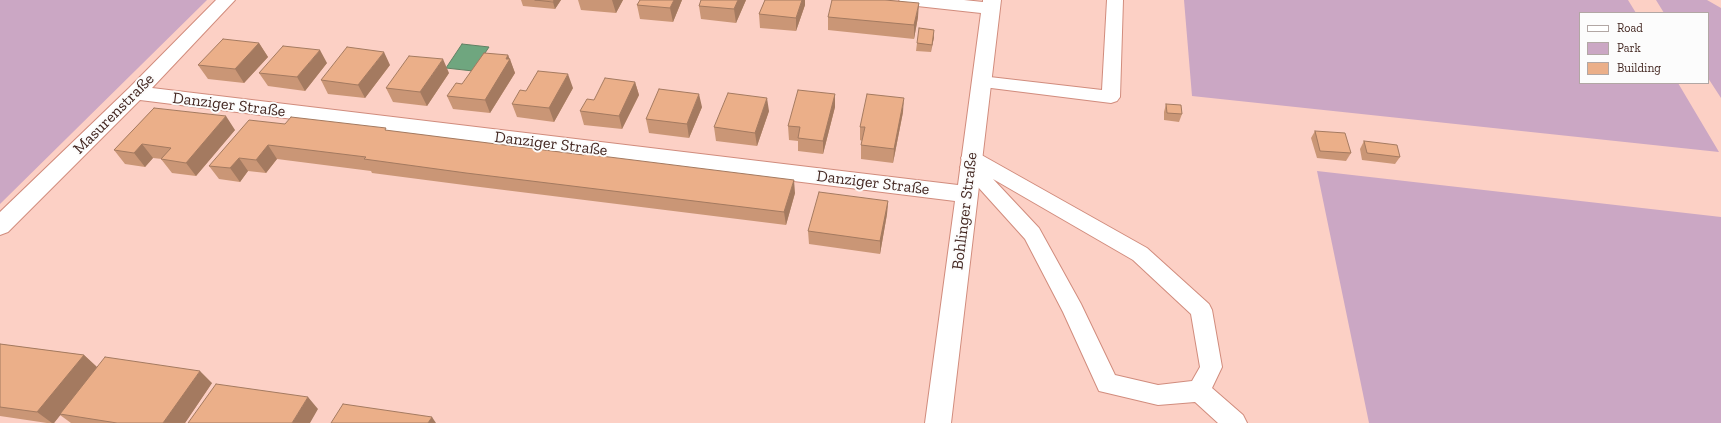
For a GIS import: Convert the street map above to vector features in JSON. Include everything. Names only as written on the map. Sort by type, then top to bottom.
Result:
[{"type":"street","name":"Masurenstraße","points":[[0,226],[136,93],[226,0]]},
{"type":"street","points":[[908,0],[991,4]]},
{"type":"street","name":"Bohlinger Straße","points":[[938,423],[991,4]]},
{"type":"street","name":"Danziger Straße","points":[[136,93],[967,194]]},
{"type":"lane","points":[[981,82],[1111,97],[1115,0]]},
{"type":"lane","points":[[971,163],[1140,254],[1202,310],[1211,367],[1199,391]]},
{"type":"lane","points":[[971,163],[1032,234],[1073,310],[1107,384],[1158,395],[1199,391],[1236,423]]},
{"type":"green space","points":[[0,0],[207,0],[0,204]]},
{"type":"green space","points":[[1184,0],[1628,0],[1635,12],[1579,12],[1579,84],[1679,84],[1719,152],[1192,96]]},
{"type":"green space","points":[[1656,0],[1707,0],[1721,8],[1721,98],[1709,80],[1709,12],[1663,12]]},
{"type":"green space","points":[[1317,171],[1721,217],[1721,423],[1369,423]]},
{"type":"shaded area","points":[[462,44],[489,47],[473,71],[446,68]]},
{"type":"building","points":[[535,0],[554,0],[553,2]]},
{"type":"building","points":[[640,0],[674,0],[670,8],[637,5]]},
{"type":"building","points":[[701,0],[738,0],[734,9],[699,6]]},
{"type":"building","points":[[765,0],[802,0],[796,18],[759,14]]},
{"type":"building","points":[[832,0],[885,0],[919,3],[914,25],[828,17]]},
{"type":"building","points":[[919,28],[934,30],[932,45],[917,43]]},
{"type":"building","points":[[223,39],[259,43],[235,69],[198,65]]},
{"type":"building","points":[[283,46],[320,50],[297,77],[259,73]]},
{"type":"building","points":[[347,47],[384,52],[358,85],[321,80]]},
{"type":"building","points":[[484,53],[508,55],[506,59],[510,59],[485,100],[447,96],[456,83],[462,84]]},
{"type":"building","points":[[409,56],[443,59],[420,92],[386,88]]},
{"type":"building","points":[[538,71],[568,74],[549,108],[512,104],[520,90],[526,91]]},
{"type":"building","points":[[605,78],[635,82],[619,116],[580,111],[587,99],[594,100]]},
{"type":"building","points":[[659,89],[699,94],[687,124],[646,119]]},
{"type":"building","points":[[798,90],[835,94],[823,141],[798,138],[800,127],[788,126]]},
{"type":"building","points":[[728,93],[767,98],[755,133],[714,127]]},
{"type":"building","points":[[867,94],[904,98],[894,149],[861,145],[865,127],[860,127]]},
{"type":"building","points":[[1166,104],[1181,105],[1182,114],[1167,113]]},
{"type":"building","points":[[154,108],[226,116],[186,163],[161,159],[171,148],[142,144],[134,153],[114,150]]},
{"type":"building","points":[[291,117],[386,128],[385,130],[584,155],[794,180],[784,212],[466,173],[364,159],[366,157],[268,145],[256,160],[239,158],[230,168],[209,166],[249,120],[285,124]]},
{"type":"building","points":[[1315,131],[1345,133],[1351,153],[1320,151]]},
{"type":"building","points":[[1364,141],[1397,145],[1400,157],[1367,153]]},
{"type":"building","points":[[819,192],[888,201],[880,241],[808,231]]},
{"type":"building","points":[[0,344],[84,355],[37,412],[0,407]]},
{"type":"building","points":[[105,357],[200,371],[163,423],[117,423],[60,414]]},
{"type":"building","points":[[216,384],[308,397],[292,423],[188,423]]},
{"type":"building","points":[[343,404],[432,417],[428,423],[331,423]]}]
